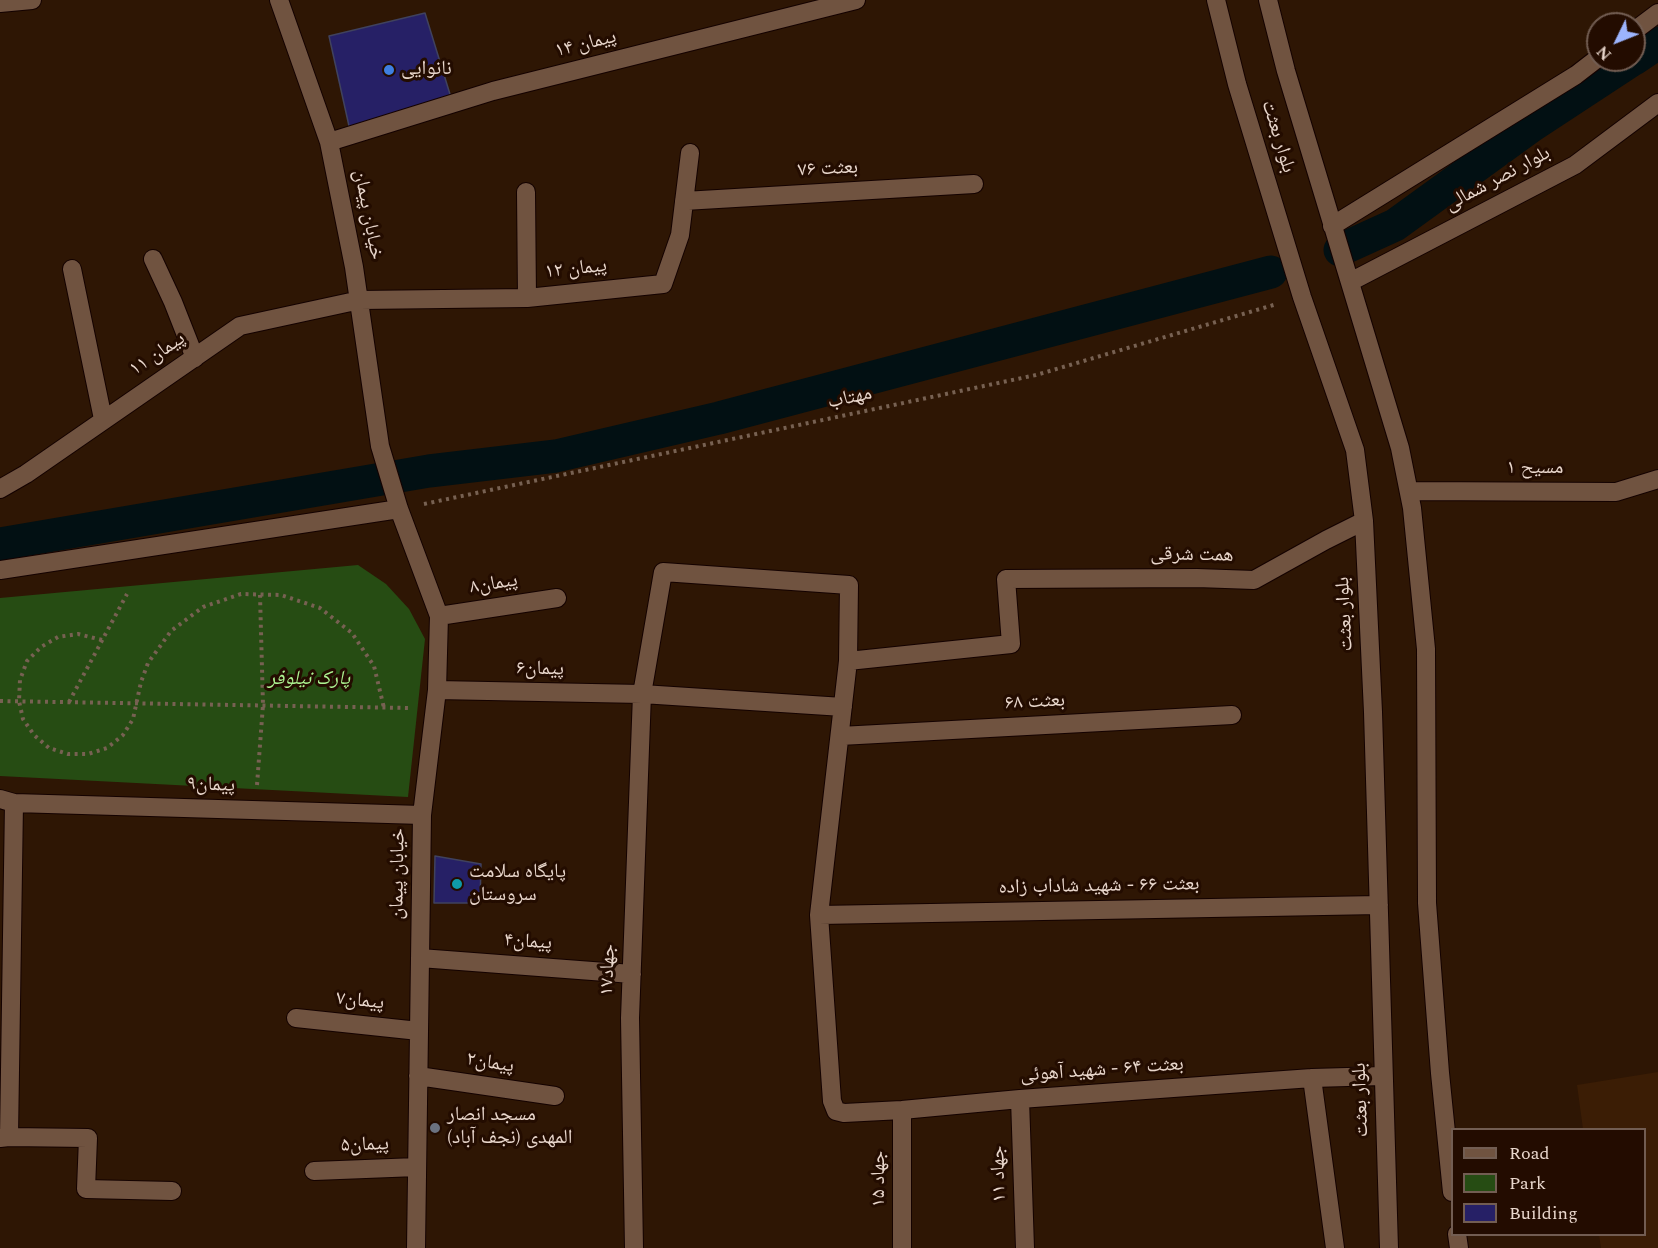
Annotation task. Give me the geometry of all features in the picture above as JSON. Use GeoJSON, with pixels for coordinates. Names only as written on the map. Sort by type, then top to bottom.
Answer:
{"type":"FeatureCollection","features":[{"type":"Feature","properties":{"kind":"street"},"geometry":{"type":"LineString","coordinates":[[0,3],[32,0]]}},
{"type":"Feature","properties":{"kind":"street","name":"خیابان پیمان"},"geometry":{"type":"LineString","coordinates":[[279,0],[329,142],[360,300],[380,446],[397,501],[439,616],[437,690],[422,815],[416,1248]]}},
{"type":"Feature","properties":{"kind":"street","name":"پیمان ۱۴"},"geometry":{"type":"LineString","coordinates":[[329,142],[493,92],[856,0]]}},
{"type":"Feature","properties":{"kind":"street","name":"بلوار بعثت"},"geometry":{"type":"LineString","coordinates":[[1216,0],[1237,84],[1302,297],[1355,450],[1364,521],[1373,700],[1389,1248]]}},
{"type":"Feature","properties":{"kind":"street","name":"بلوار بعثت"},"geometry":{"type":"LineString","coordinates":[[1268,0],[1286,71],[1400,448],[1412,508],[1426,649],[1427,903],[1451,1182]]}},
{"type":"Feature","properties":{"kind":"street"},"geometry":{"type":"LineString","coordinates":[[1332,226],[1586,67]]}},
{"type":"Feature","properties":{"kind":"street","name":"بلوار نصر شمالی"},"geometry":{"type":"LineString","coordinates":[[1350,282],[1575,165],[1658,103]]}},
{"type":"Feature","properties":{"kind":"street","name":"پیمان ۱۲"},"geometry":{"type":"LineString","coordinates":[[360,300],[527,298],[663,284],[680,236],[690,153]]}},
{"type":"Feature","properties":{"kind":"street","name":"بعثت ۷۶"},"geometry":{"type":"LineString","coordinates":[[684,201],[974,184]]}},
{"type":"Feature","properties":{"kind":"street"},"geometry":{"type":"LineString","coordinates":[[526,192],[527,298]]}},
{"type":"Feature","properties":{"kind":"street"},"geometry":{"type":"LineString","coordinates":[[153,259],[195,358]]}},
{"type":"Feature","properties":{"kind":"street"},"geometry":{"type":"LineString","coordinates":[[72,269],[103,419]]}},
{"type":"Feature","properties":{"kind":"street","name":"پیمان ۱۱"},"geometry":{"type":"LineString","coordinates":[[0,489],[26,474],[240,326],[360,300]]}},
{"type":"Feature","properties":{"kind":"street","name":"مسیح ۱"},"geometry":{"type":"LineString","coordinates":[[1409,491],[1616,492],[1658,479]]}},
{"type":"Feature","properties":{"kind":"street"},"geometry":{"type":"LineString","coordinates":[[0,570],[397,501]]}},
{"type":"Feature","properties":{"kind":"street","name":"همت شرقی"},"geometry":{"type":"LineString","coordinates":[[848,661],[1011,644],[1006,579],[1254,580],[1364,521]]}},
{"type":"Feature","properties":{"kind":"street","name":"جهاد۱۷"},"geometry":{"type":"LineString","coordinates":[[634,1248],[630,1018],[642,694],[663,572],[849,585],[848,661]]}},
{"type":"Feature","properties":{"kind":"street","name":"پیمان۸"},"geometry":{"type":"LineString","coordinates":[[439,616],[557,598]]}},
{"type":"Feature","properties":{"kind":"street"},"geometry":{"type":"LineString","coordinates":[[819,915],[848,661]]}},
{"type":"Feature","properties":{"kind":"street","name":"پیمان۶"},"geometry":{"type":"LineString","coordinates":[[437,690],[642,694],[843,707]]}},
{"type":"Feature","properties":{"kind":"street","name":"بعثت ۶۸"},"geometry":{"type":"LineString","coordinates":[[840,736],[1232,715]]}},
{"type":"Feature","properties":{"kind":"street"},"geometry":{"type":"LineString","coordinates":[[7,801],[5,1138],[88,1138],[86,1189],[172,1191]]}},
{"type":"Feature","properties":{"kind":"street","name":"پیمان۹"},"geometry":{"type":"LineString","coordinates":[[7,801],[422,815]]}},
{"type":"Feature","properties":{"kind":"street","name":"بعثت ۶۶ - شهید شاداب زاده"},"geometry":{"type":"LineString","coordinates":[[819,915],[1379,905]]}},
{"type":"Feature","properties":{"kind":"street","name":"بعثت ۶۴ - شهید آهوئی"},"geometry":{"type":"LineString","coordinates":[[819,915],[832,1101],[836,1111],[844,1113],[902,1110],[1312,1078],[1383,1076]]}},
{"type":"Feature","properties":{"kind":"street","name":"پیمان۴"},"geometry":{"type":"LineString","coordinates":[[420,958],[632,974]]}},
{"type":"Feature","properties":{"kind":"street","name":"پیمان۷"},"geometry":{"type":"LineString","coordinates":[[296,1018],[419,1031]]}},
{"type":"Feature","properties":{"kind":"street","name":"پیمان۲"},"geometry":{"type":"LineString","coordinates":[[418,1076],[555,1096]]}},
{"type":"Feature","properties":{"kind":"street"},"geometry":{"type":"LineString","coordinates":[[1312,1078],[1335,1248]]}},
{"type":"Feature","properties":{"kind":"street","name":"جهاد ۱۱"},"geometry":{"type":"LineString","coordinates":[[1020,1099],[1025,1248]]}},
{"type":"Feature","properties":{"kind":"street","name":"جهاد ۱۵"},"geometry":{"type":"LineString","coordinates":[[902,1110],[902,1248]]}},
{"type":"Feature","properties":{"kind":"street","name":"پیمان۵"},"geometry":{"type":"LineString","coordinates":[[314,1171],[417,1167]]}},
{"type":"Feature","properties":{"kind":"path","name":"مهتاب"},"geometry":{"type":"LineString","coordinates":[[397,501],[1036,375],[1302,297]]}},
{"type":"Feature","properties":{"kind":"path"},"geometry":{"type":"LineString","coordinates":[[69,702],[127,594]]}},
{"type":"Feature","properties":{"kind":"path"},"geometry":{"type":"LineString","coordinates":[[102,640],[78,634],[58,637],[41,647],[27,661],[20,680],[19,701],[23,719],[33,735],[50,748],[68,754],[88,754],[107,748],[123,735],[134,719],[141,682],[148,663],[171,631],[204,607],[241,594],[281,595],[320,608],[352,633],[374,666],[384,708]]}},
{"type":"Feature","properties":{"kind":"path"},"geometry":{"type":"LineString","coordinates":[[255,810],[263,705],[260,595]]}},
{"type":"Feature","properties":{"kind":"path"},"geometry":{"type":"LineString","coordinates":[[0,701],[433,709]]}},
{"type":"Feature","properties":{"kind":"shaded area"},"geometry":{"type":"Polygon","coordinates":[[[1658,1072],[1658,1248],[1601,1248],[1599,1236],[1646,1236],[1646,1128],[1583,1128],[1577,1085],[1658,1072]]]}},
{"type":"Feature","properties":{"kind":"green space","name":"پارک نیلوفر"},"geometry":{"type":"Polygon","coordinates":[[[358,565],[386,584],[409,609],[425,639],[408,797],[0,776],[0,598],[358,565]]]}},
{"type":"Feature","properties":{"kind":"building","name":"نانوایی"},"geometry":{"type":"Polygon","coordinates":[[[425,13],[453,104],[351,135],[329,36],[425,13]]]}},
{"type":"Feature","properties":{"kind":"building","name":"پایگاه سلامت سروستان"},"geometry":{"type":"Polygon","coordinates":[[[435,856],[481,864],[480,903],[434,903],[435,856]]]}},
{"type":"Feature","properties":{"kind":"waterway"},"geometry":{"type":"LineString","coordinates":[[1646,51],[1658,43]]}},
{"type":"Feature","properties":{"kind":"waterway"},"geometry":{"type":"LineString","coordinates":[[1340,250],[1395,225],[1533,125],[1614,72]]}},
{"type":"Feature","properties":{"kind":"waterway"},"geometry":{"type":"LineString","coordinates":[[0,544],[429,471],[556,456],[719,418],[1271,272]]}},
{"type":"Feature","properties":{"kind":"place","name":"نانوایی"},"geometry":{"type":"Point","coordinates":[389,70]}},
{"type":"Feature","properties":{"kind":"place","name":"پایگاه سلامت سروستان"},"geometry":{"type":"Point","coordinates":[457,884]}},
{"type":"Feature","properties":{"kind":"place","name":"مسجد انصار المهدی (نجف آباد)"},"geometry":{"type":"Point","coordinates":[435,1128]}}]}
